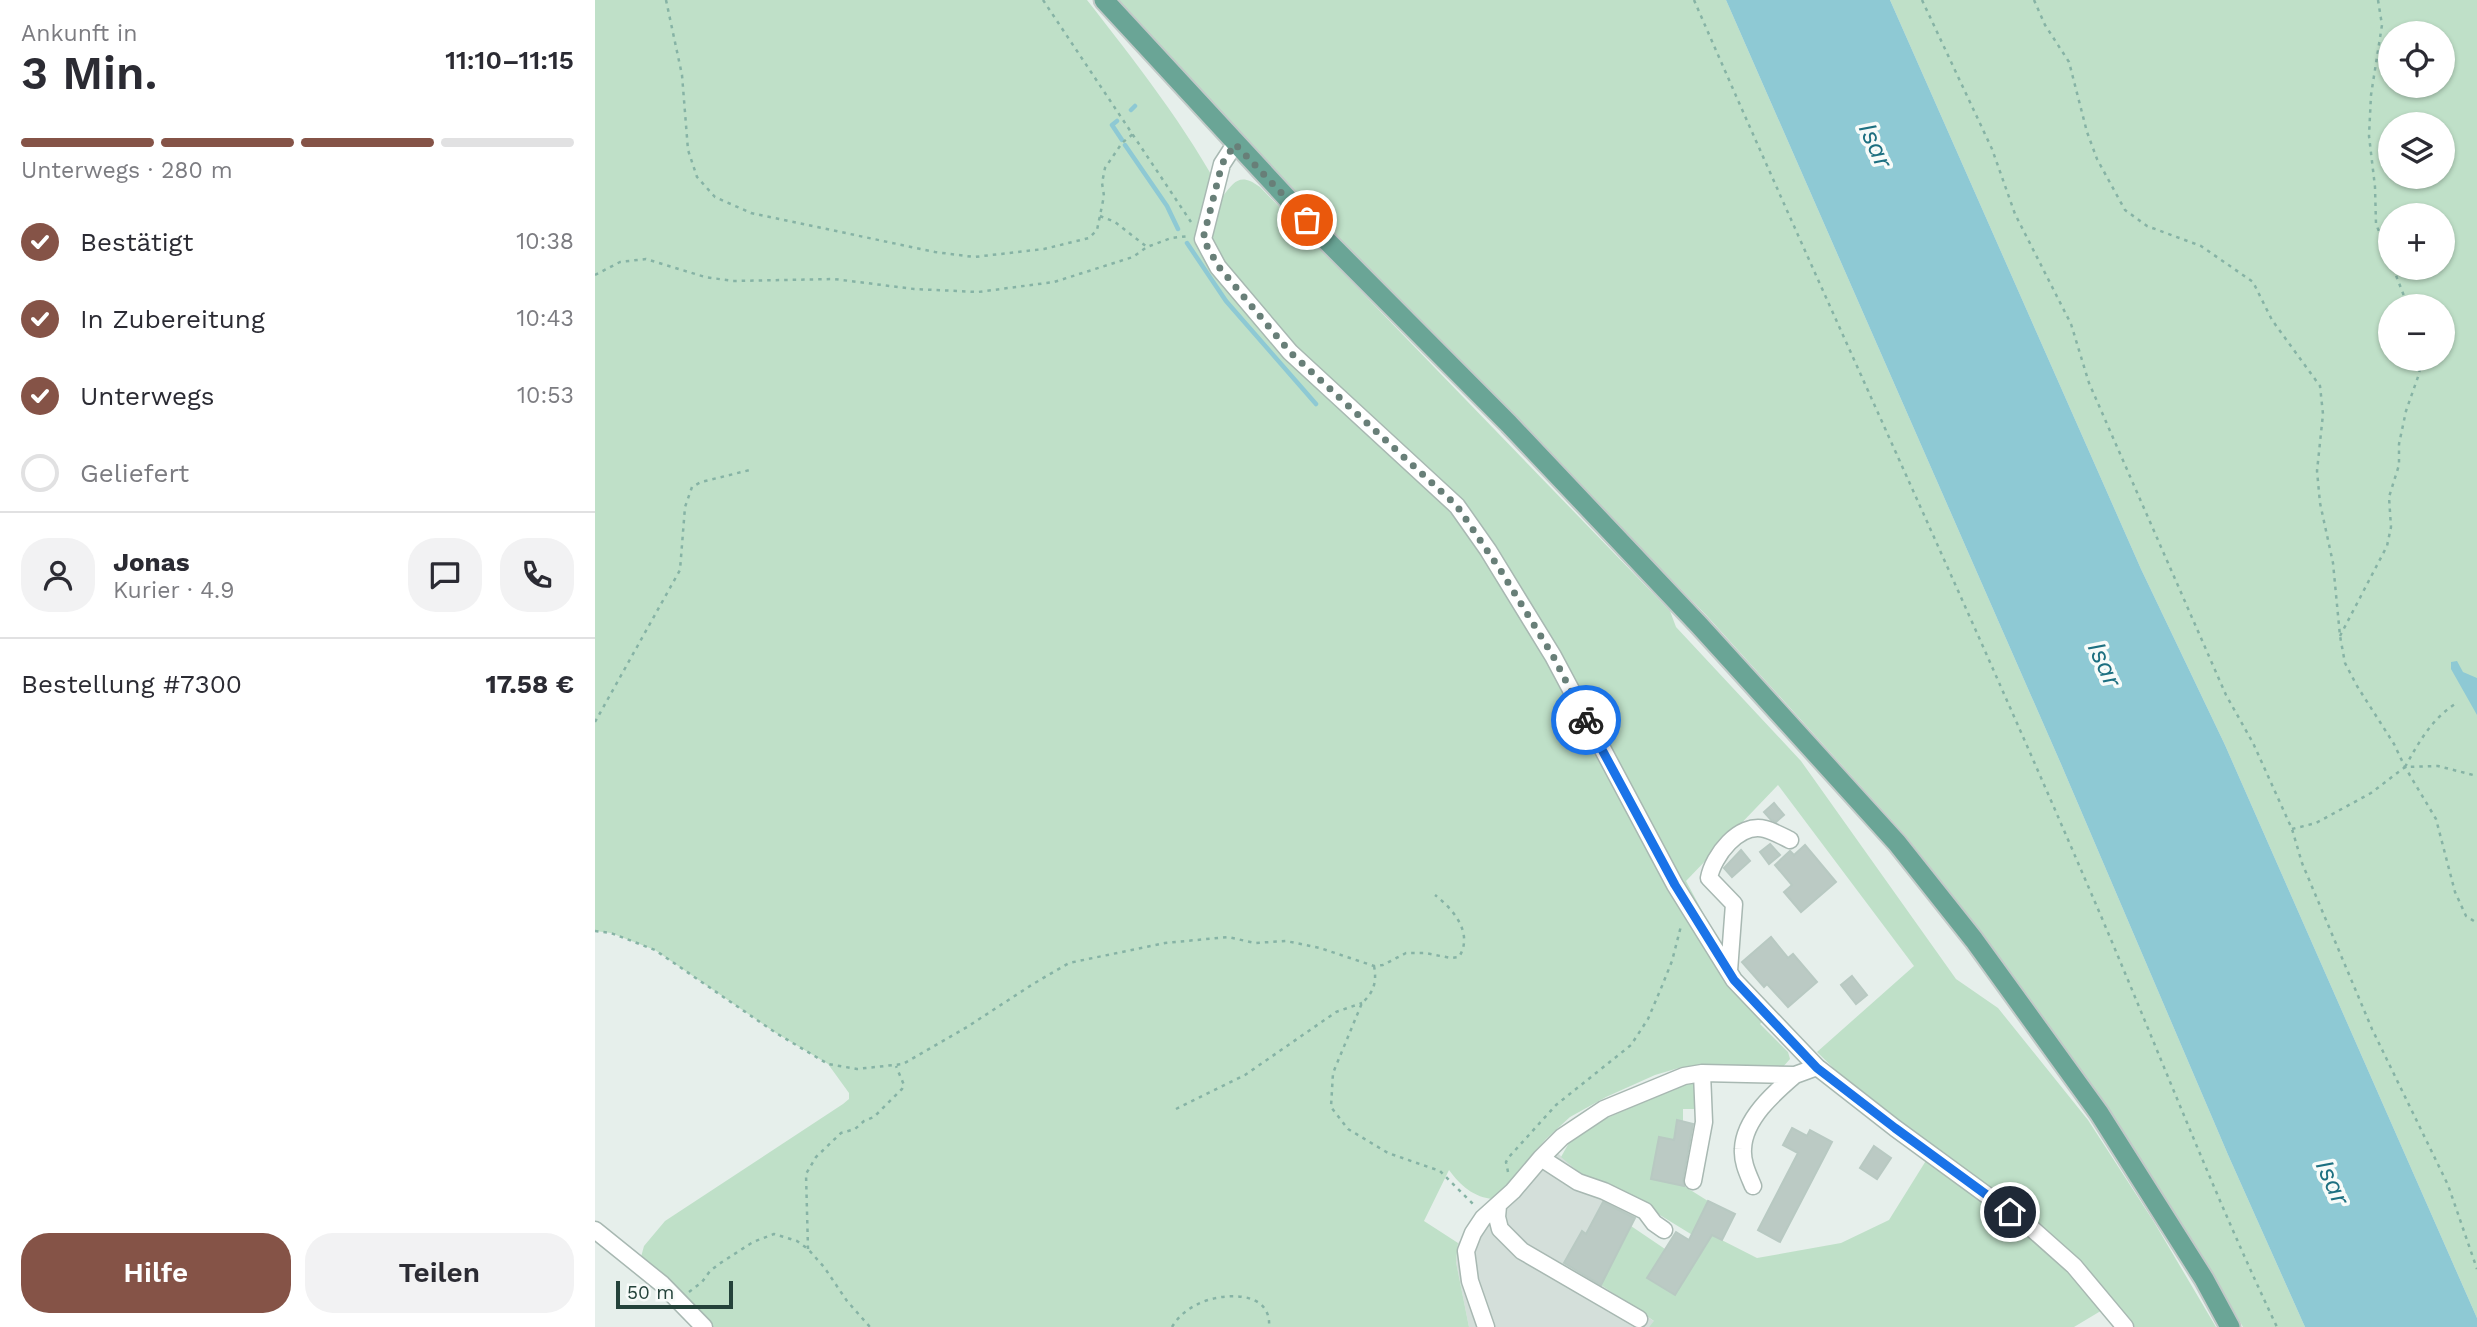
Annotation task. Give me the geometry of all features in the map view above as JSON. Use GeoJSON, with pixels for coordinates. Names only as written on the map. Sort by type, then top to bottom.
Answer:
{"type":"FeatureCollection","features":[{"type":"Feature","properties":{"kind":"main road"},"geometry":{"type":"LineString","coordinates":[[1104,0],[1323,237],[1509,424],[1708,635],[1897,843],[1974,940],[2099,1114],[2204,1279],[2230,1327]]}},
{"type":"Feature","properties":{"kind":"street"},"geometry":{"type":"LineString","coordinates":[[1235,144],[1222,164],[1203,239],[1219,267],[1290,352],[1457,506],[1481,538],[1553,656],[1649,839],[1734,980],[1817,1068],[2029,1226],[2074,1266],[2125,1327]]}},
{"type":"Feature","properties":{"kind":"street"},"geometry":{"type":"LineString","coordinates":[[1728,971],[1734,904],[1709,878],[1711,864],[1724,847],[1745,830],[1763,828],[1790,840]]}},
{"type":"Feature","properties":{"kind":"street"},"geometry":{"type":"LineString","coordinates":[[1486,1327],[1470,1281],[1466,1251],[1473,1233],[1483,1218],[1516,1188],[1562,1137],[1604,1109],[1684,1076],[1702,1073],[1795,1075],[1817,1068]]}},
{"type":"Feature","properties":{"kind":"street"},"geometry":{"type":"LineString","coordinates":[[1693,1181],[1704,1122],[1702,1073]]}},
{"type":"Feature","properties":{"kind":"street"},"geometry":{"type":"LineString","coordinates":[[1753,1186],[1744,1162],[1745,1135],[1765,1105],[1795,1075]]}},
{"type":"Feature","properties":{"kind":"street"},"geometry":{"type":"LineString","coordinates":[[1541,1158],[1578,1182],[1645,1211],[1654,1223],[1664,1230]]}},
{"type":"Feature","properties":{"kind":"street"},"geometry":{"type":"LineString","coordinates":[[1497,1206],[1500,1228],[1522,1251],[1639,1319]]}},
{"type":"Feature","properties":{"kind":"street"},"geometry":{"type":"LineString","coordinates":[[595,1230],[662,1284],[705,1327]]}},
{"type":"Feature","properties":{"kind":"path"},"geometry":{"type":"LineString","coordinates":[[666,0],[682,75],[688,150],[697,177],[715,197],[751,213],[935,252],[974,257],[1044,249],[1089,238],[1097,230],[1104,196],[1102,183],[1105,168],[1122,143],[1133,134]]}},
{"type":"Feature","properties":{"kind":"path"},"geometry":{"type":"LineString","coordinates":[[1043,0],[1203,239]]}},
{"type":"Feature","properties":{"kind":"path"},"geometry":{"type":"LineString","coordinates":[[1695,0],[1941,551],[2085,880],[2232,1231],[2277,1327]]}},
{"type":"Feature","properties":{"kind":"path"},"geometry":{"type":"LineString","coordinates":[[1922,0],[1987,137],[2015,214],[2071,324],[2089,383],[2225,695],[2253,743],[2292,829],[2302,863],[2372,1029],[2448,1185],[2477,1269]]}},
{"type":"Feature","properties":{"kind":"path"},"geometry":{"type":"LineString","coordinates":[[2034,0],[2046,26],[2069,62],[2087,132],[2097,159],[2125,210],[2147,226],[2201,246],[2253,282],[2272,320],[2320,386],[2323,414],[2317,471],[2320,503],[2333,563],[2345,663],[2436,819],[2455,892],[2466,916],[2477,923]]}},
{"type":"Feature","properties":{"kind":"path"},"geometry":{"type":"LineString","coordinates":[[2378,0],[2382,25],[2373,81],[2369,136],[2375,187],[2375,224],[2378,231]]}},
{"type":"Feature","properties":{"kind":"path"},"geometry":{"type":"LineString","coordinates":[[1100,216],[1115,222],[1147,247]]}},
{"type":"Feature","properties":{"kind":"path"},"geometry":{"type":"LineString","coordinates":[[595,275],[620,262],[646,259],[705,277],[733,281],[834,279],[903,288],[978,292],[1054,282],[1133,257],[1147,247],[1171,238],[1187,236],[1203,239]]}},
{"type":"Feature","properties":{"kind":"path"},"geometry":{"type":"LineString","coordinates":[[2340,636],[2387,546],[2391,527],[2389,497],[2399,465],[2399,444],[2406,411],[2419,371]]}},
{"type":"Feature","properties":{"kind":"path"},"geometry":{"type":"LineString","coordinates":[[595,722],[680,570],[685,507],[692,487],[701,482],[750,470]]}},
{"type":"Feature","properties":{"kind":"path"},"geometry":{"type":"LineString","coordinates":[[2292,829],[2316,822],[2371,793],[2405,767],[2431,724],[2455,704]]}},
{"type":"Feature","properties":{"kind":"path"},"geometry":{"type":"LineString","coordinates":[[2405,767],[2438,766],[2477,776]]}},
{"type":"Feature","properties":{"kind":"path"},"geometry":{"type":"LineString","coordinates":[[595,931],[611,933],[655,950],[776,1033],[828,1064],[857,1069],[896,1065],[967,1027],[1069,963],[1165,943],[1229,937],[1255,943],[1286,941],[1320,948],[1374,966],[1383,965],[1406,953],[1459,957],[1464,949],[1460,921],[1435,895]]}},
{"type":"Feature","properties":{"kind":"path"},"geometry":{"type":"LineString","coordinates":[[1516,1188],[1506,1162],[1509,1157],[1556,1105],[1631,1045],[1648,1019],[1663,986],[1680,928],[1693,914]]}},
{"type":"Feature","properties":{"kind":"path"},"geometry":{"type":"LineString","coordinates":[[1176,1109],[1245,1075],[1336,1012],[1362,1003],[1371,995],[1376,978],[1374,966]]}},
{"type":"Feature","properties":{"kind":"path"},"geometry":{"type":"LineString","coordinates":[[1362,1003],[1333,1073],[1331,1107],[1348,1129],[1388,1153],[1440,1171],[1466,1195],[1483,1218]]}},
{"type":"Feature","properties":{"kind":"path"},"geometry":{"type":"LineString","coordinates":[[808,1248],[806,1174],[816,1157],[841,1133],[855,1129],[874,1117],[902,1089],[904,1085],[896,1065]]}},
{"type":"Feature","properties":{"kind":"path"},"geometry":{"type":"LineString","coordinates":[[679,1301],[719,1264],[773,1234],[797,1241],[808,1248],[870,1327]]}},
{"type":"Feature","properties":{"kind":"path"},"geometry":{"type":"LineString","coordinates":[[1172,1327],[1179,1316],[1196,1305],[1225,1297],[1255,1299],[1263,1304],[1267,1311],[1269,1327]]}},
{"type":"Feature","properties":{"kind":"shaded area"},"geometry":{"type":"Polygon","coordinates":[[[1552,1148],[1582,1175],[1600,1184],[1638,1212],[1601,1285],[1655,1322],[1649,1327],[1469,1327],[1456,1262],[1458,1243],[1552,1148]]]}},
{"type":"Feature","properties":{"kind":"green space"},"geometry":{"type":"Polygon","coordinates":[[[595,0],[1087,0],[1177,120],[1223,196],[1235,182],[1243,179],[1260,187],[1670,611],[1676,627],[1801,761],[1956,979],[1998,1008],[2088,1120],[2154,1222],[2216,1327],[2117,1327],[2104,1309],[2074,1327],[1649,1327],[1654,1321],[1601,1285],[1631,1226],[1665,1249],[1647,1278],[1675,1295],[1707,1244],[1642,1204],[1582,1175],[1561,1157],[1570,1141],[1584,1128],[1694,1080],[1699,1109],[1683,1109],[1683,1122],[1677,1121],[1674,1140],[1659,1138],[1651,1179],[1684,1186],[1708,1201],[1696,1227],[1757,1258],[1841,1243],[1889,1220],[1927,1159],[1817,1052],[1914,966],[1778,785],[1686,881],[1715,935],[1772,1013],[1760,1024],[1788,1052],[1790,1059],[1782,1068],[1776,1069],[1682,1067],[1655,1075],[1606,1097],[1570,1117],[1546,1139],[1494,1199],[1468,1190],[1449,1170],[1424,1221],[1458,1243],[1456,1262],[1469,1327],[713,1327],[660,1272],[641,1257],[644,1246],[665,1221],[843,1104],[849,1099],[849,1093],[828,1064],[776,1033],[655,950],[611,933],[595,931],[595,0]]]}},
{"type":"Feature","properties":{"kind":"green space"},"geometry":{"type":"Polygon","coordinates":[[[1111,0],[1726,0],[2305,1327],[2243,1327],[2213,1274],[2108,1109],[1983,934],[1905,835],[1707,616],[1331,231],[1111,0]]]}},
{"type":"Feature","properties":{"kind":"green space"},"geometry":{"type":"Polygon","coordinates":[[[1890,0],[2477,0],[2477,1318],[2225,745],[2141,569],[1890,0]]]}},
{"type":"Feature","properties":{"kind":"water","name":"Isar"},"geometry":{"type":"Polygon","coordinates":[[[1726,0],[1890,0],[2141,569],[2225,745],[2477,1318],[2477,1327],[2305,1327],[1726,0]]]}},
{"type":"Feature","properties":{"kind":"water"},"geometry":{"type":"Polygon","coordinates":[[[2457,661],[2463,672],[2477,678],[2477,715],[2451,669],[2451,662],[2457,661]]]}},
{"type":"Feature","properties":{"kind":"building"},"geometry":{"type":"Polygon","coordinates":[[[1774,803],[1784,815],[1776,822],[1764,812],[1774,803]]]}},
{"type":"Feature","properties":{"kind":"building"},"geometry":{"type":"Polygon","coordinates":[[[1770,844],[1780,855],[1769,864],[1760,852],[1770,844]]]}},
{"type":"Feature","properties":{"kind":"building"},"geometry":{"type":"Polygon","coordinates":[[[1805,845],[1836,882],[1801,912],[1784,892],[1792,885],[1775,865],[1790,851],[1794,855],[1805,845]]]}},
{"type":"Feature","properties":{"kind":"building"},"geometry":{"type":"Polygon","coordinates":[[[1741,850],[1750,861],[1732,877],[1724,868],[1741,850]]]}},
{"type":"Feature","properties":{"kind":"building"},"geometry":{"type":"Polygon","coordinates":[[[1771,937],[1788,958],[1793,954],[1817,982],[1788,1007],[1767,984],[1764,987],[1742,962],[1771,937]]]}},
{"type":"Feature","properties":{"kind":"building"},"geometry":{"type":"Polygon","coordinates":[[[1852,976],[1867,995],[1856,1004],[1841,985],[1852,976]]]}},
{"type":"Feature","properties":{"kind":"building"},"geometry":{"type":"Polygon","coordinates":[[[1677,1120],[1693,1124],[1684,1186],[1651,1179],[1659,1137],[1674,1140],[1677,1120]]]}},
{"type":"Feature","properties":{"kind":"building"},"geometry":{"type":"Polygon","coordinates":[[[1792,1128],[1807,1136],[1810,1130],[1832,1142],[1780,1242],[1758,1230],[1798,1153],[1783,1145],[1792,1128]]]}},
{"type":"Feature","properties":{"kind":"building"},"geometry":{"type":"Polygon","coordinates":[[[1874,1146],[1891,1158],[1877,1179],[1860,1168],[1874,1146]]]}},
{"type":"Feature","properties":{"kind":"building"},"geometry":{"type":"Polygon","coordinates":[[[1708,1201],[1735,1214],[1722,1240],[1712,1235],[1675,1295],[1647,1278],[1676,1232],[1689,1240],[1708,1201]]]}},
{"type":"Feature","properties":{"kind":"building"},"geometry":{"type":"Polygon","coordinates":[[[1603,1202],[1635,1218],[1601,1285],[1564,1263],[1582,1231],[1586,1234],[1603,1202]]]}},
{"type":"Feature","properties":{"kind":"waterway"},"geometry":{"type":"LineString","coordinates":[[1131,110],[1135,106]]}},
{"type":"Feature","properties":{"kind":"waterway"},"geometry":{"type":"LineString","coordinates":[[1117,121],[1112,125],[1122,140]]}},
{"type":"Feature","properties":{"kind":"waterway"},"geometry":{"type":"LineString","coordinates":[[1125,145],[1167,206],[1178,229]]}},
{"type":"Feature","properties":{"kind":"waterway"},"geometry":{"type":"LineString","coordinates":[[1187,243],[1226,301],[1316,404]]}},
{"type":"Feature","properties":{"kind":"way so far"},"geometry":{"type":"LineString","coordinates":[[1307,220],[1235,144],[1222,164],[1203,239],[1219,267],[1290,352],[1457,506],[1488,550],[1553,656],[1586,720]]}},
{"type":"Feature","properties":{"kind":"route"},"geometry":{"type":"LineString","coordinates":[[1586,720],[1675,885],[1734,980],[1817,1068],[2010,1212]]}}]}
